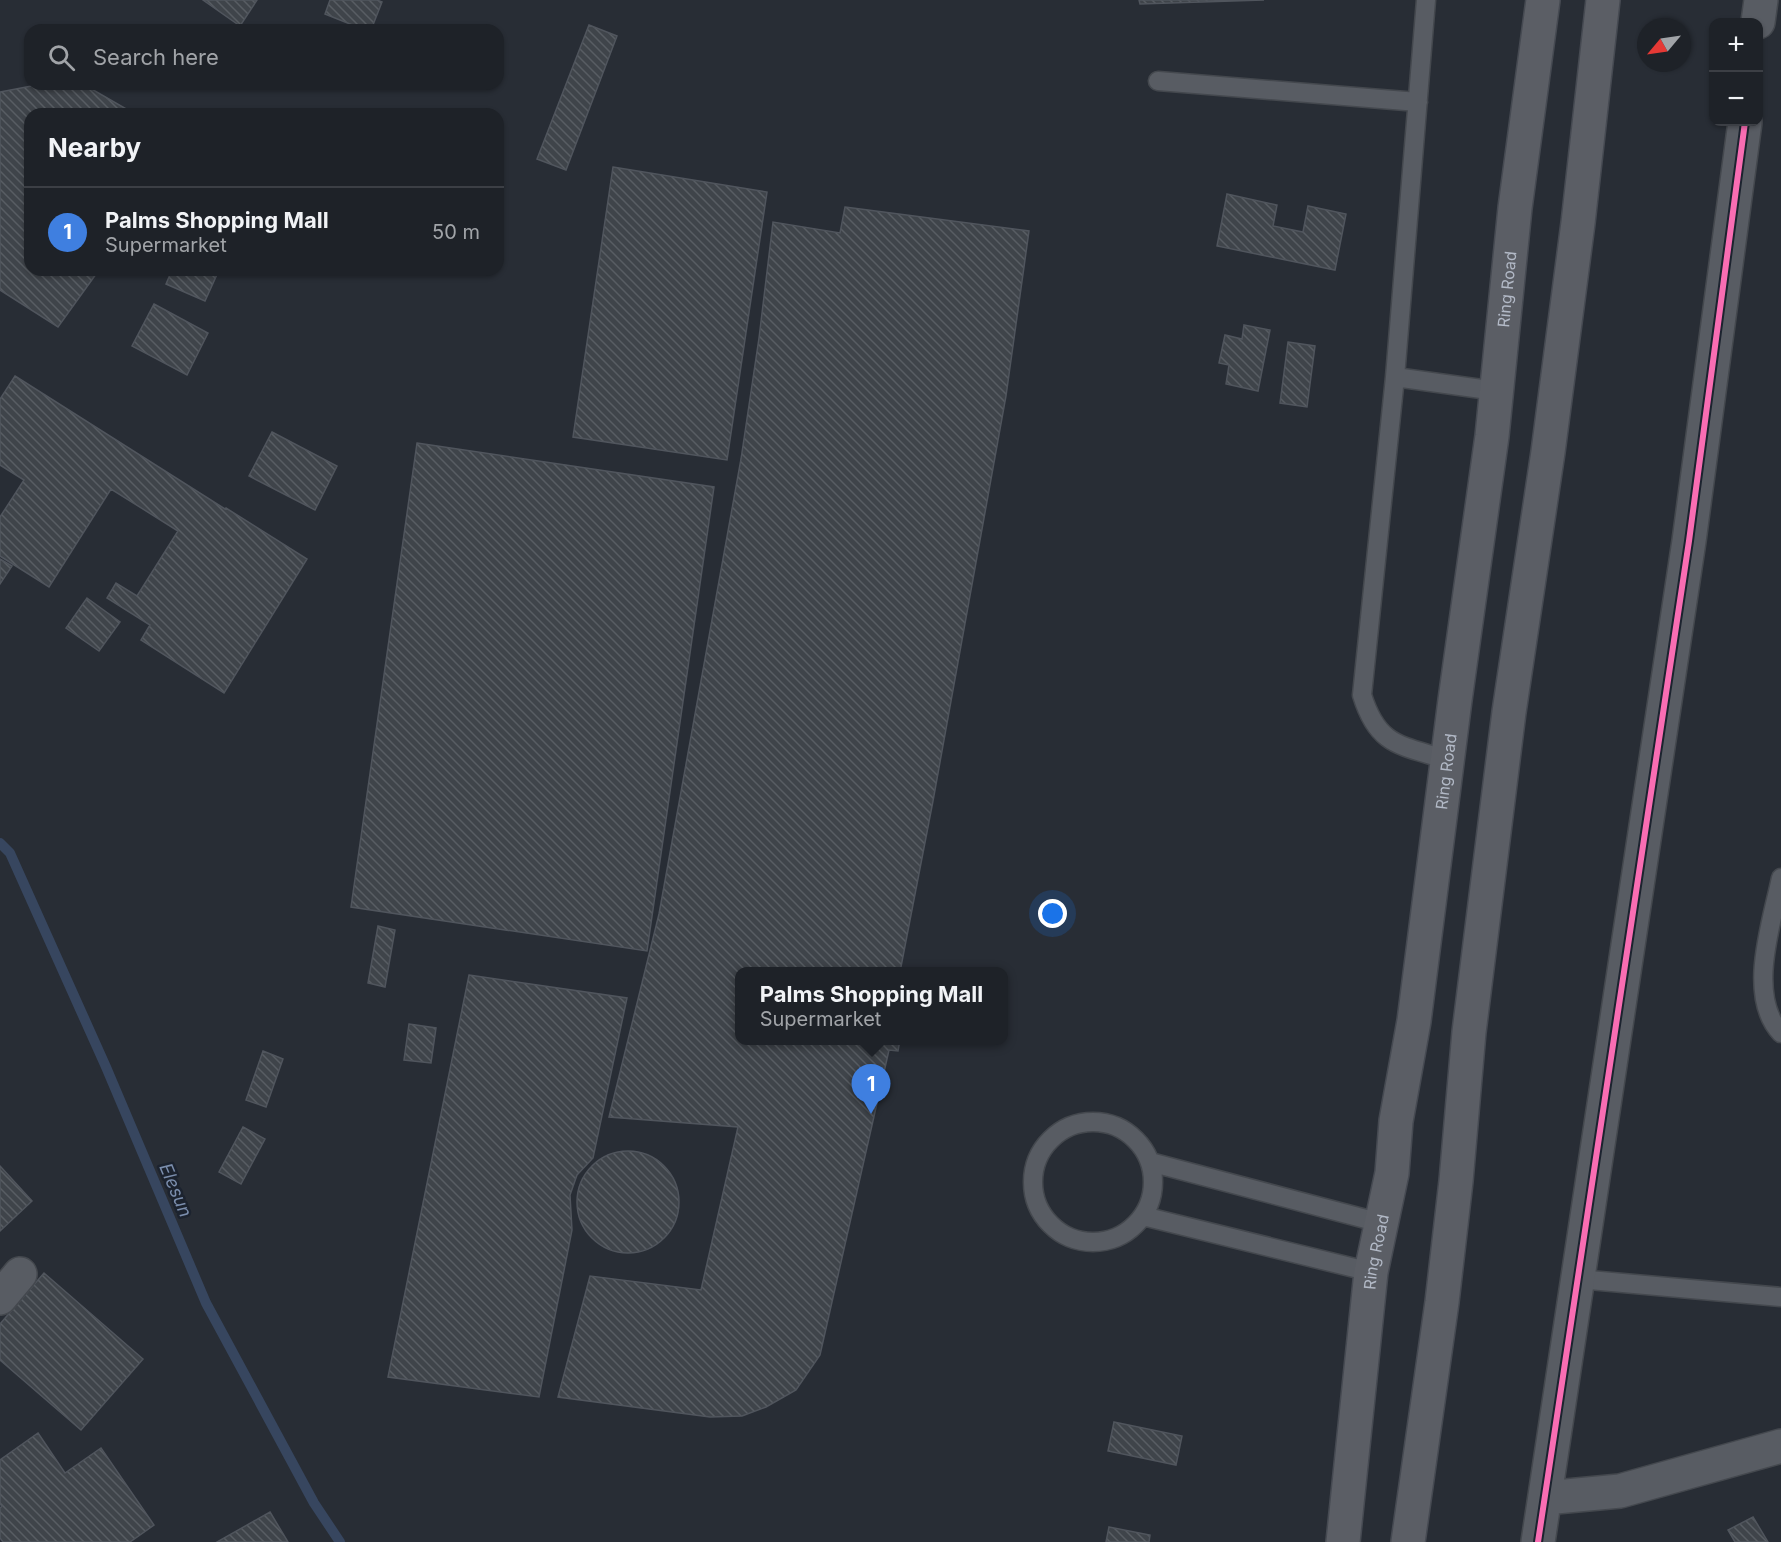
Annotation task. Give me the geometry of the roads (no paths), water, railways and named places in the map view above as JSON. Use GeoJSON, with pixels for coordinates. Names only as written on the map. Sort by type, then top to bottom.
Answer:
{"type":"FeatureCollection","features":[{"type":"Feature","properties":{"kind":"main road","name":"Ring Road"},"geometry":{"type":"LineString","coordinates":[[1343,1542],[1371,1272],[1392,1173],[1396,1121],[1414,1022],[1492,436],[1515,208],[1543,0]]}},
{"type":"Feature","properties":{"kind":"main road"},"geometry":{"type":"LineString","coordinates":[[1408,1542],[1442,1302],[1456,1181],[1469,1032],[1506,735],[1548,452],[1578,223],[1603,0]]}},
{"type":"Feature","properties":{"kind":"street"},"geometry":{"type":"LineString","coordinates":[[1759,18],[1761,0]]}},
{"type":"Feature","properties":{"kind":"street"},"geometry":{"type":"LineString","coordinates":[[1538,1542],[1689,541],[1744,126]]}},
{"type":"Feature","properties":{"kind":"street"},"geometry":{"type":"LineString","coordinates":[[1545,1498],[1620,1491],[1781,1446]]}},
{"type":"Feature","properties":{"kind":"lane"},"geometry":{"type":"LineString","coordinates":[[1426,0],[1395,377],[1362,695],[1367,711],[1380,733],[1391,742],[1448,760]]}},
{"type":"Feature","properties":{"kind":"lane"},"geometry":{"type":"LineString","coordinates":[[1158,81],[1419,102]]}},
{"type":"Feature","properties":{"kind":"lane"},"geometry":{"type":"LineString","coordinates":[[1395,377],[1496,390]]}},
{"type":"Feature","properties":{"kind":"lane"},"geometry":{"type":"LineString","coordinates":[[1781,878],[1763,965],[1762,982],[1764,998],[1770,1015],[1781,1033]]}},
{"type":"Feature","properties":{"kind":"lane"},"geometry":{"type":"LineString","coordinates":[[1100,1121],[1125,1130],[1140,1144],[1150,1162],[1154,1181],[1151,1199],[1143,1216],[1125,1234],[1101,1242],[1077,1240],[1054,1228],[1038,1208],[1032,1182],[1037,1157],[1053,1136],[1075,1124],[1100,1121]]}},
{"type":"Feature","properties":{"kind":"lane"},"geometry":{"type":"LineString","coordinates":[[1150,1162],[1381,1223]]}},
{"type":"Feature","properties":{"kind":"lane"},"geometry":{"type":"LineString","coordinates":[[1143,1216],[1371,1272]]}},
{"type":"Feature","properties":{"kind":"lane"},"geometry":{"type":"LineString","coordinates":[[1578,1278],[1781,1297]]}},
{"type":"Feature","properties":{"kind":"waterway","name":"Elesun"},"geometry":{"type":"LineString","coordinates":[[0,843],[10,853],[106,1067],[206,1303],[314,1503],[340,1542]]}},
{"type":"Feature","properties":{"kind":"place","name":"Palms Shopping Mall"},"geometry":{"type":"Point","coordinates":[871,1114]}}]}
